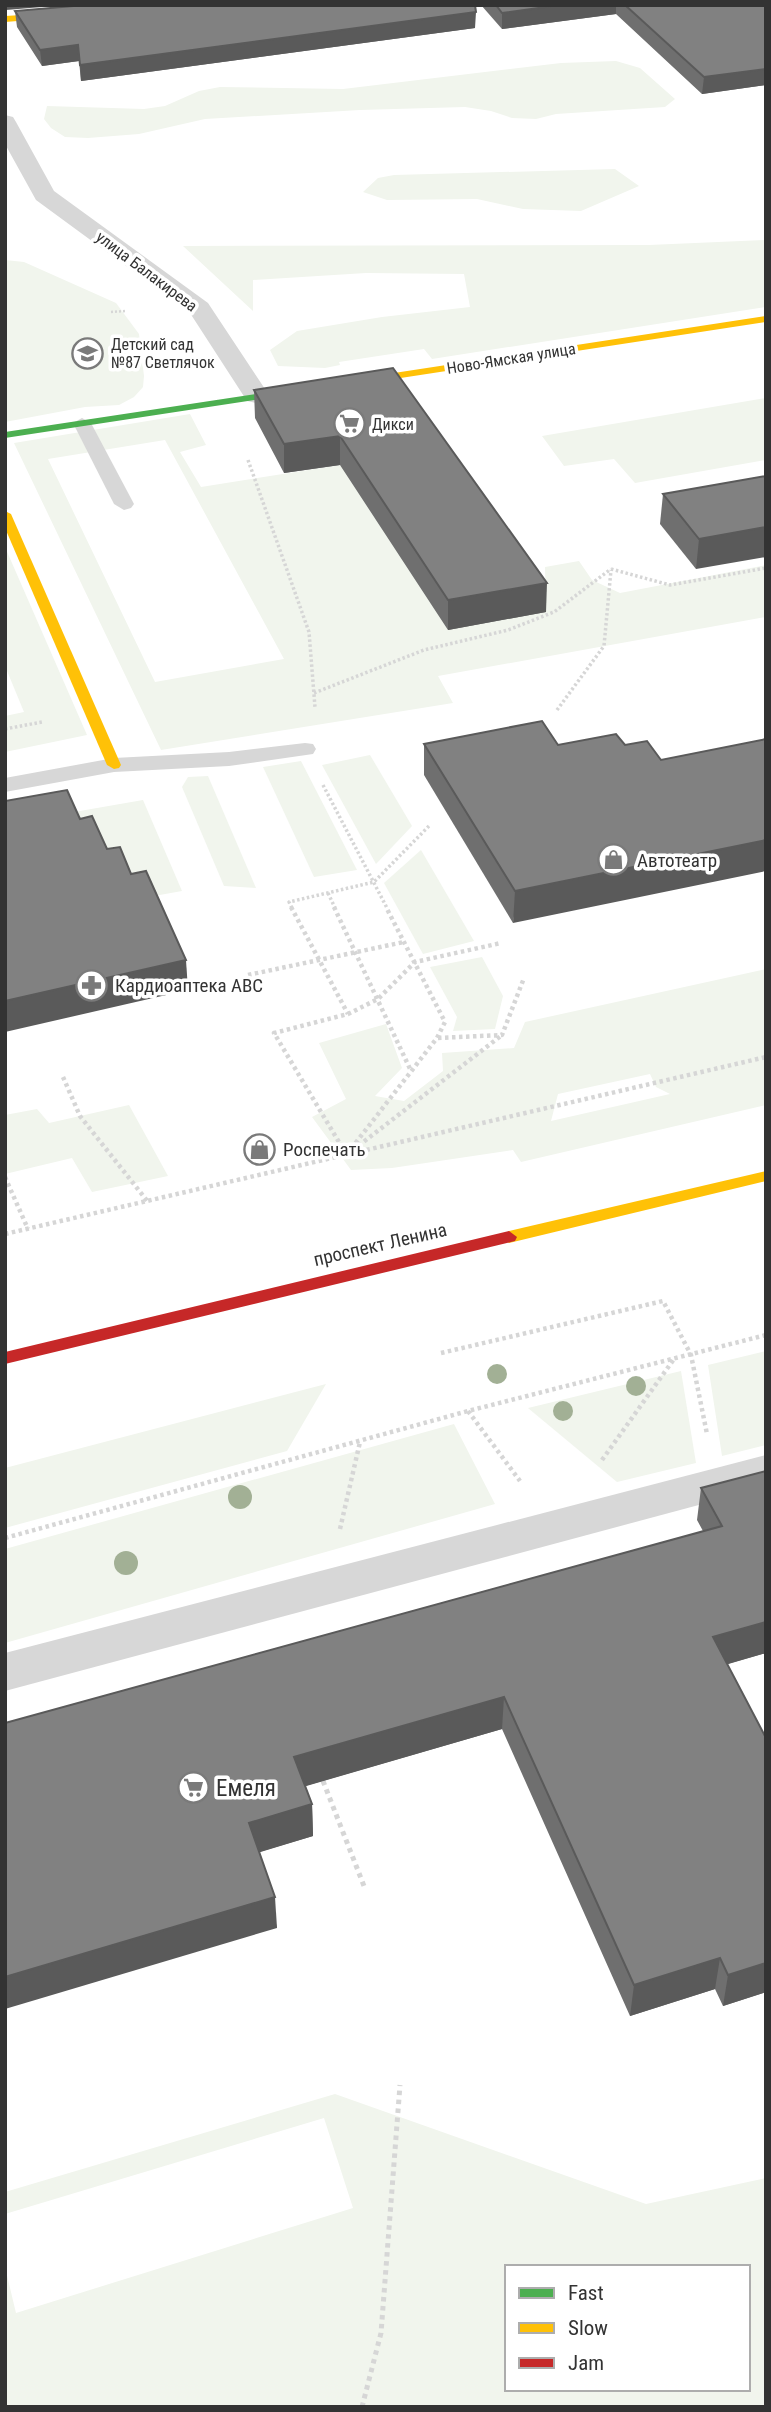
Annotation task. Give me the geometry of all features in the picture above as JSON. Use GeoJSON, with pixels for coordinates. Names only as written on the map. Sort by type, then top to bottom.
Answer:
{"type":"FeatureCollection","features":[{"type":"Feature","properties":{"kind":"street"},"geometry":{"type":"LineString","coordinates":[[5,19],[84,13]]}},
{"type":"Feature","properties":{"kind":"street","name":"улица Балакирева"},"geometry":{"type":"LineString","coordinates":[[5,122],[44,195],[200,308],[256,395]]}},
{"type":"Feature","properties":{"kind":"street"},"geometry":{"type":"LineString","coordinates":[[18,193],[44,195]]}},
{"type":"Feature","properties":{"kind":"street","name":"Ново-Ямская улица"},"geometry":{"type":"LineString","coordinates":[[256,395],[766,319]]}},
{"type":"Feature","properties":{"kind":"street"},"geometry":{"type":"LineString","coordinates":[[5,435],[256,395]]}},
{"type":"Feature","properties":{"kind":"street"},"geometry":{"type":"LineString","coordinates":[[5,514],[114,765]]}},
{"type":"Feature","properties":{"kind":"street","name":"проспект Ленина"},"geometry":{"type":"LineString","coordinates":[[5,1358],[766,1175]]}},
{"type":"Feature","properties":{"kind":"street"},"geometry":{"type":"LineString","coordinates":[[5,1672],[766,1471]]}},
{"type":"Feature","properties":{"kind":"lane"},"geometry":{"type":"LineString","coordinates":[[82,423],[124,504]]}},
{"type":"Feature","properties":{"kind":"lane"},"geometry":{"type":"LineString","coordinates":[[5,785],[114,765],[229,759],[305,749]]}},
{"type":"Feature","properties":{"kind":"path"},"geometry":{"type":"LineString","coordinates":[[248,460],[309,632],[314,693],[424,650],[508,630],[554,612],[611,569]]}},
{"type":"Feature","properties":{"kind":"path"},"geometry":{"type":"LineString","coordinates":[[611,569],[670,585],[766,568]]}},
{"type":"Feature","properties":{"kind":"path"},"geometry":{"type":"LineString","coordinates":[[557,710],[604,646],[611,569]]}},
{"type":"Feature","properties":{"kind":"path"},"geometry":{"type":"LineString","coordinates":[[323,785],[445,1022],[437,1038],[346,1154]]}},
{"type":"Feature","properties":{"kind":"path"},"geometry":{"type":"LineString","coordinates":[[348,1014],[289,902],[374,882],[429,826]]}},
{"type":"Feature","properties":{"kind":"path"},"geometry":{"type":"LineString","coordinates":[[328,893],[411,1071]]}},
{"type":"Feature","properties":{"kind":"path"},"geometry":{"type":"LineString","coordinates":[[248,975],[404,942]]}},
{"type":"Feature","properties":{"kind":"path"},"geometry":{"type":"LineString","coordinates":[[346,1154],[274,1033],[348,1014],[378,999],[415,962],[502,943]]}},
{"type":"Feature","properties":{"kind":"path"},"geometry":{"type":"LineString","coordinates":[[346,1154],[502,1035],[524,978]]}},
{"type":"Feature","properties":{"kind":"path"},"geometry":{"type":"LineString","coordinates":[[437,1038],[502,1035]]}},
{"type":"Feature","properties":{"kind":"path"},"geometry":{"type":"LineString","coordinates":[[5,1234],[766,1057]]}},
{"type":"Feature","properties":{"kind":"path"},"geometry":{"type":"LineString","coordinates":[[63,1077],[80,1116],[148,1202]]}},
{"type":"Feature","properties":{"kind":"path"},"geometry":{"type":"LineString","coordinates":[[5,1177],[28,1229]]}},
{"type":"Feature","properties":{"kind":"path"},"geometry":{"type":"LineString","coordinates":[[441,1353],[663,1301],[691,1355],[717,1484]]}},
{"type":"Feature","properties":{"kind":"path"},"geometry":{"type":"LineString","coordinates":[[5,1538],[468,1411],[766,1335]]}},
{"type":"Feature","properties":{"kind":"path"},"geometry":{"type":"LineString","coordinates":[[468,1411],[555,1526],[674,1359]]}},
{"type":"Feature","properties":{"kind":"path"},"geometry":{"type":"LineString","coordinates":[[326,1587],[360,1441]]}},
{"type":"Feature","properties":{"kind":"path"},"geometry":{"type":"LineString","coordinates":[[323,1781],[364,1886]]}},
{"type":"Feature","properties":{"kind":"path"},"geometry":{"type":"LineString","coordinates":[[362,2407],[381,2333],[400,2085]]}},
{"type":"Feature","properties":{"kind":"shaded area"},"geometry":{"type":"Polygon","coordinates":[[[616,61],[640,68],[675,99],[665,107],[556,114],[536,119],[512,118],[465,107],[205,119],[139,134],[88,138],[65,137],[51,128],[44,119],[47,106],[144,109],[165,106],[199,91],[220,87],[343,89],[561,63],[616,61]]]}},
{"type":"Feature","properties":{"kind":"shaded area"},"geometry":{"type":"Polygon","coordinates":[[[615,169],[639,186],[581,211],[523,209],[477,199],[387,200],[363,192],[378,178],[394,175],[615,169]]]}},
{"type":"Feature","properties":{"kind":"shaded area"},"geometry":{"type":"Polygon","coordinates":[[[766,240],[766,307],[432,359],[424,349],[339,362],[340,365],[325,368],[278,366],[270,350],[297,331],[382,317],[470,307],[464,274],[366,273],[253,280],[253,311],[183,246],[649,245],[766,240]]]}},
{"type":"Feature","properties":{"kind":"shaded area","name":"Детский сад №87 Светлячок"},"geometry":{"type":"Polygon","coordinates":[[[5,260],[24,262],[116,303],[139,334],[144,376],[143,387],[134,397],[119,405],[85,407],[5,422],[5,260]]]}},
{"type":"Feature","properties":{"kind":"shaded area"},"geometry":{"type":"Polygon","coordinates":[[[766,398],[766,460],[635,483],[614,459],[564,466],[542,436],[766,398]]]}},
{"type":"Feature","properties":{"kind":"shaded area"},"geometry":{"type":"Polygon","coordinates":[[[190,414],[206,445],[180,452],[201,487],[340,465],[546,612],[545,567],[579,561],[592,580],[620,593],[766,565],[766,617],[438,676],[453,703],[161,750],[14,443],[190,414]],[[165,440],[48,459],[155,682],[284,659],[165,440]]]}},
{"type":"Feature","properties":{"kind":"shaded area"},"geometry":{"type":"Polygon","coordinates":[[[5,547],[87,735],[5,752],[5,716],[24,712],[5,666],[5,547]]]}},
{"type":"Feature","properties":{"kind":"shaded area"},"geometry":{"type":"Polygon","coordinates":[[[370,755],[412,826],[376,864],[322,765],[370,755]]]}},
{"type":"Feature","properties":{"kind":"shaded area"},"geometry":{"type":"Polygon","coordinates":[[[301,761],[357,870],[314,877],[263,767],[301,761]]]}},
{"type":"Feature","properties":{"kind":"shaded area"},"geometry":{"type":"Polygon","coordinates":[[[208,776],[256,888],[224,886],[182,787],[188,777],[208,776]]]}},
{"type":"Feature","properties":{"kind":"shaded area"},"geometry":{"type":"Polygon","coordinates":[[[143,800],[182,891],[143,898],[131,871],[114,874],[86,842],[74,812],[143,800]]]}},
{"type":"Feature","properties":{"kind":"shaded area"},"geometry":{"type":"Polygon","coordinates":[[[421,850],[474,941],[423,954],[384,883],[421,850]]]}},
{"type":"Feature","properties":{"kind":"shaded area"},"geometry":{"type":"Polygon","coordinates":[[[482,957],[503,996],[495,1029],[453,1031],[457,1017],[430,967],[482,957]]]}},
{"type":"Feature","properties":{"kind":"shaded area"},"geometry":{"type":"Polygon","coordinates":[[[766,969],[766,1105],[521,1162],[513,1150],[392,1168],[351,1170],[312,1117],[346,1099],[319,1043],[386,1024],[402,1068],[375,1096],[404,1101],[443,1071],[442,1053],[514,1048],[525,1022],[766,969]],[[650,1074],[558,1094],[551,1121],[670,1094],[656,1087],[650,1074]]]}},
{"type":"Feature","properties":{"kind":"shaded area"},"geometry":{"type":"Polygon","coordinates":[[[129,1105],[168,1176],[92,1192],[72,1158],[5,1174],[5,1115],[37,1109],[49,1123],[129,1105]]]}},
{"type":"Feature","properties":{"kind":"shaded area"},"geometry":{"type":"Polygon","coordinates":[[[766,1351],[766,1445],[722,1456],[708,1365],[766,1351]]]}},
{"type":"Feature","properties":{"kind":"shaded area"},"geometry":{"type":"Polygon","coordinates":[[[681,1371],[696,1463],[617,1482],[528,1408],[681,1371]]]}},
{"type":"Feature","properties":{"kind":"shaded area"},"geometry":{"type":"Polygon","coordinates":[[[326,1384],[287,1451],[5,1528],[5,1468],[326,1384]]]}},
{"type":"Feature","properties":{"kind":"shaded area"},"geometry":{"type":"Polygon","coordinates":[[[454,1424],[495,1504],[5,1643],[5,1549],[454,1424]]]}},
{"type":"Feature","properties":{"kind":"shaded area"},"geometry":{"type":"Polygon","coordinates":[[[335,2094],[646,2204],[766,2178],[766,2407],[5,2407],[5,2267],[16,2313],[353,2208],[324,2118],[5,2214],[5,2192],[335,2094]]]}},
{"type":"Feature","properties":{"kind":"building"},"geometry":{"type":"Polygon","coordinates":[[[85,5],[475,5],[476,12],[80,65],[78,45],[40,50],[15,11],[85,5]]]}},
{"type":"Feature","properties":{"kind":"building"},"geometry":{"type":"Polygon","coordinates":[[[496,5],[560,5],[502,13],[496,5]]]}},
{"type":"Feature","properties":{"kind":"building"},"geometry":{"type":"Polygon","coordinates":[[[625,5],[766,5],[766,69],[704,77],[625,5]]]}},
{"type":"Feature","properties":{"kind":"building"},"geometry":{"type":"Polygon","coordinates":[[[393,368],[547,583],[448,600],[340,436],[284,444],[254,390],[393,368]]]}},
{"type":"Feature","properties":{"kind":"building"},"geometry":{"type":"Polygon","coordinates":[[[766,476],[766,527],[699,539],[663,494],[766,476]]]}},
{"type":"Feature","properties":{"kind":"building"},"geometry":{"type":"Polygon","coordinates":[[[542,721],[558,745],[616,734],[625,745],[647,741],[661,760],[766,739],[766,840],[515,891],[424,744],[542,721]]]}},
{"type":"Feature","properties":{"kind":"building"},"geometry":{"type":"Polygon","coordinates":[[[67,790],[80,819],[92,816],[107,849],[120,847],[131,874],[146,871],[186,960],[5,1001],[5,801],[67,790]]]}},
{"type":"Feature","properties":{"kind":"building"},"geometry":{"type":"Polygon","coordinates":[[[766,1471],[766,1622],[713,1637],[766,1738],[766,1963],[728,1975],[720,1958],[634,1985],[504,1697],[294,1757],[312,1804],[249,1823],[275,1897],[5,1977],[5,1723],[722,1526],[701,1488],[766,1471]]]}},
{"type":"Feature","properties":{"kind":"traffic: fast"},"geometry":{"type":"LineString","coordinates":[[5,435],[381,378]]}},
{"type":"Feature","properties":{"kind":"traffic: slow"},"geometry":{"type":"LineString","coordinates":[[5,19],[69,14]]}},
{"type":"Feature","properties":{"kind":"traffic: slow"},"geometry":{"type":"LineString","coordinates":[[381,378],[766,319]]}},
{"type":"Feature","properties":{"kind":"traffic: slow"},"geometry":{"type":"LineString","coordinates":[[5,514],[114,765]]}},
{"type":"Feature","properties":{"kind":"traffic: slow"},"geometry":{"type":"LineString","coordinates":[[509,1237],[766,1176]]}},
{"type":"Feature","properties":{"kind":"traffic: jam"},"geometry":{"type":"LineString","coordinates":[[5,1358],[509,1237]]}},
{"type":"Feature","properties":{"kind":"place","name":"Детский сад №87 Светлячок"},"geometry":{"type":"Point","coordinates":[88,353]}},
{"type":"Feature","properties":{"kind":"place","name":"Дикси"},"geometry":{"type":"Point","coordinates":[349,424]}},
{"type":"Feature","properties":{"kind":"place","name":"Автотеатр"},"geometry":{"type":"Point","coordinates":[614,860]}},
{"type":"Feature","properties":{"kind":"place","name":"Кардиоаптека ABC"},"geometry":{"type":"Point","coordinates":[92,985]}},
{"type":"Feature","properties":{"kind":"place","name":"Роспечать"},"geometry":{"type":"Point","coordinates":[260,1149]}},
{"type":"Feature","properties":{"kind":"place","name":"Емеля"},"geometry":{"type":"Point","coordinates":[193,1788]}}]}
